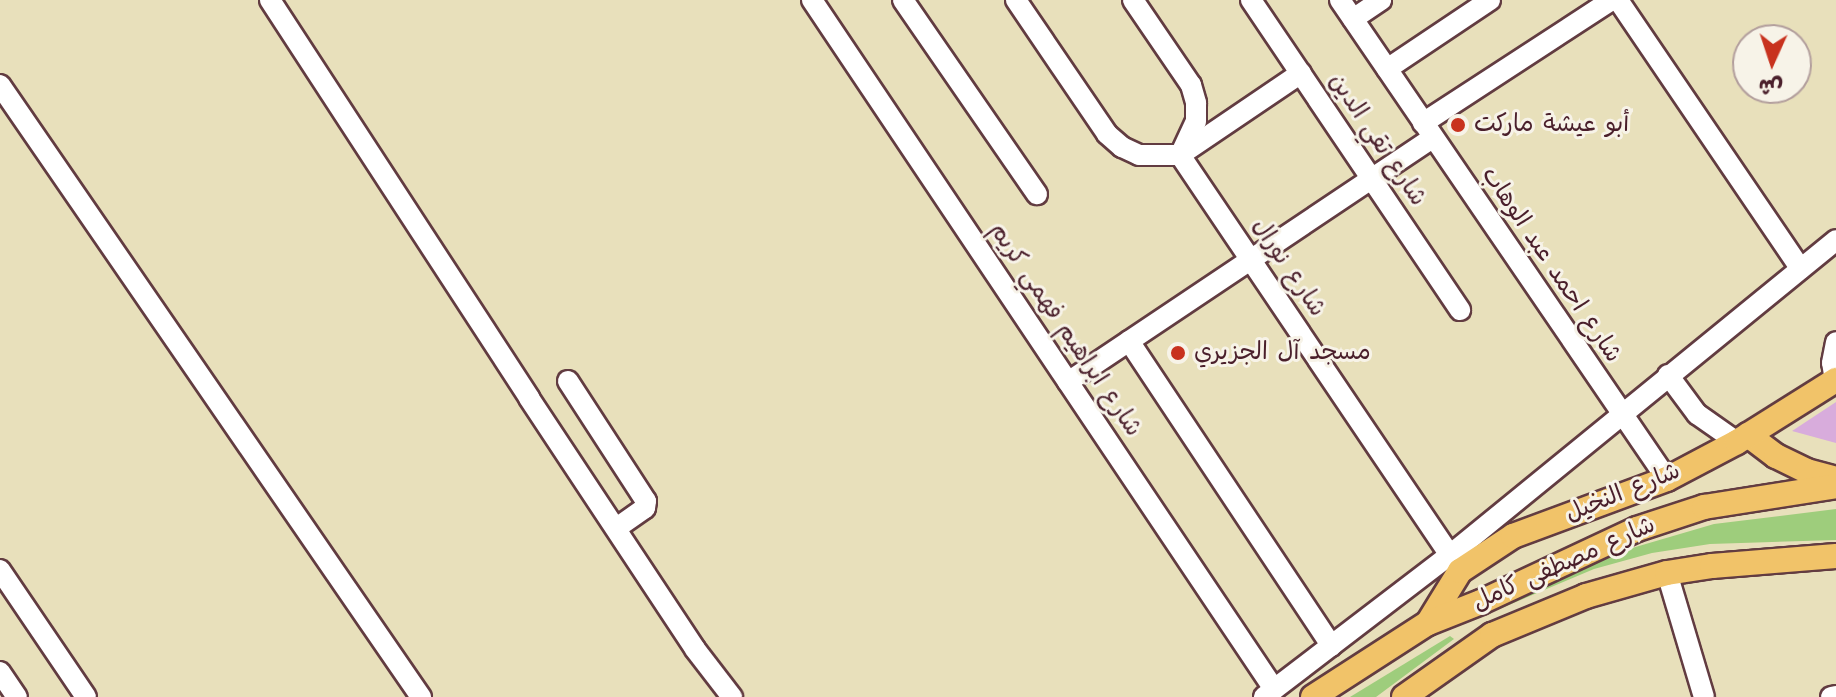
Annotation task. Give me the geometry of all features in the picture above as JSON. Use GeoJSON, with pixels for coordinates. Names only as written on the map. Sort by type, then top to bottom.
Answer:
{"type":"FeatureCollection","features":[{"type":"Feature","properties":{"kind":"main road","name":"شارع النخيل"},"geometry":{"type":"LineString","coordinates":[[1428,623],[1455,563],[1513,536],[1667,479],[1742,438],[1835,380]]}},
{"type":"Feature","properties":{"kind":"main road"},"geometry":{"type":"LineString","coordinates":[[1742,438],[1807,471],[1836,479]]}},
{"type":"Feature","properties":{"kind":"main road","name":"شارع مصطفى كامل"},"geometry":{"type":"LineString","coordinates":[[1313,697],[1428,623],[1481,602],[1610,540],[1676,515],[1749,498],[1836,486]]}},
{"type":"Feature","properties":{"kind":"main road","name":"شارع مصطفى كامل"},"geometry":{"type":"LineString","coordinates":[[1404,697],[1492,635],[1586,596],[1667,573],[1836,556]]}},
{"type":"Feature","properties":{"kind":"street"},"geometry":{"type":"LineString","coordinates":[[270,0],[695,649],[732,697]]}},
{"type":"Feature","properties":{"kind":"street","name":"شارع ابراهيم فهمي كريم"},"geometry":{"type":"LineString","coordinates":[[812,0],[1068,382],[1269,693]]}},
{"type":"Feature","properties":{"kind":"street"},"geometry":{"type":"LineString","coordinates":[[903,0],[1037,194]]}},
{"type":"Feature","properties":{"kind":"street"},"geometry":{"type":"LineString","coordinates":[[1016,0],[1107,134],[1122,147],[1139,155],[1180,155],[1301,73]]}},
{"type":"Feature","properties":{"kind":"street"},"geometry":{"type":"LineString","coordinates":[[1133,0],[1191,85],[1196,103],[1196,121],[1180,155]]}},
{"type":"Feature","properties":{"kind":"street","name":"شارع تقي الدين"},"geometry":{"type":"LineString","coordinates":[[1251,0],[1460,310]]}},
{"type":"Feature","properties":{"kind":"street","name":"شارع احمد عبد الوهاب"},"geometry":{"type":"LineString","coordinates":[[1340,0],[1667,479]]}},
{"type":"Feature","properties":{"kind":"street"},"geometry":{"type":"LineString","coordinates":[[1353,19],[1381,0]]}},
{"type":"Feature","properties":{"kind":"street"},"geometry":{"type":"LineString","coordinates":[[1387,69],[1490,0]]}},
{"type":"Feature","properties":{"kind":"street"},"geometry":{"type":"LineString","coordinates":[[1068,382],[1372,178],[1428,130],[1615,0],[1801,269]]}},
{"type":"Feature","properties":{"kind":"street"},"geometry":{"type":"LineString","coordinates":[[0,85],[421,697]]}},
{"type":"Feature","properties":{"kind":"street","name":"شارع نورال"},"geometry":{"type":"LineString","coordinates":[[1180,155],[1455,563]]}},
{"type":"Feature","properties":{"kind":"street"},"geometry":{"type":"LineString","coordinates":[[1269,693],[1332,646],[1455,563],[1620,414],[1836,240]]}},
{"type":"Feature","properties":{"kind":"street"},"geometry":{"type":"LineString","coordinates":[[1129,341],[1332,646]]}},
{"type":"Feature","properties":{"kind":"street"},"geometry":{"type":"LineString","coordinates":[[1835,380],[1832,363],[1836,342]]}},
{"type":"Feature","properties":{"kind":"street"},"geometry":{"type":"LineString","coordinates":[[1668,375],[1697,414],[1742,438]]}},
{"type":"Feature","properties":{"kind":"street"},"geometry":{"type":"LineString","coordinates":[[568,381],[646,501],[645,508],[616,528]]}},
{"type":"Feature","properties":{"kind":"street"},"geometry":{"type":"LineString","coordinates":[[0,570],[6,593],[86,697]]}},
{"type":"Feature","properties":{"kind":"street"},"geometry":{"type":"LineString","coordinates":[[1667,573],[1704,697]]}},
{"type":"Feature","properties":{"kind":"street"},"geometry":{"type":"LineString","coordinates":[[0,672],[17,697]]}},
{"type":"Feature","properties":{"kind":"green space"},"geometry":{"type":"Polygon","coordinates":[[[1836,509],[1836,540],[1710,544],[1652,553],[1594,569],[1497,610],[1515,594],[1598,558],[1714,524],[1836,509]]]}},
{"type":"Feature","properties":{"kind":"green space"},"geometry":{"type":"Polygon","coordinates":[[[1450,636],[1454,639],[1376,697],[1350,697],[1450,636]]]}},
{"type":"Feature","properties":{"kind":"building"},"geometry":{"type":"Polygon","coordinates":[[[1836,402],[1836,443],[1792,431],[1836,402]]]}},
{"type":"Feature","properties":{"kind":"place","name":"أبو عيشة ماركت"},"geometry":{"type":"Point","coordinates":[1458,125]}},
{"type":"Feature","properties":{"kind":"place","name":"مسجد آل الجزيري"},"geometry":{"type":"Point","coordinates":[1178,353]}}]}
